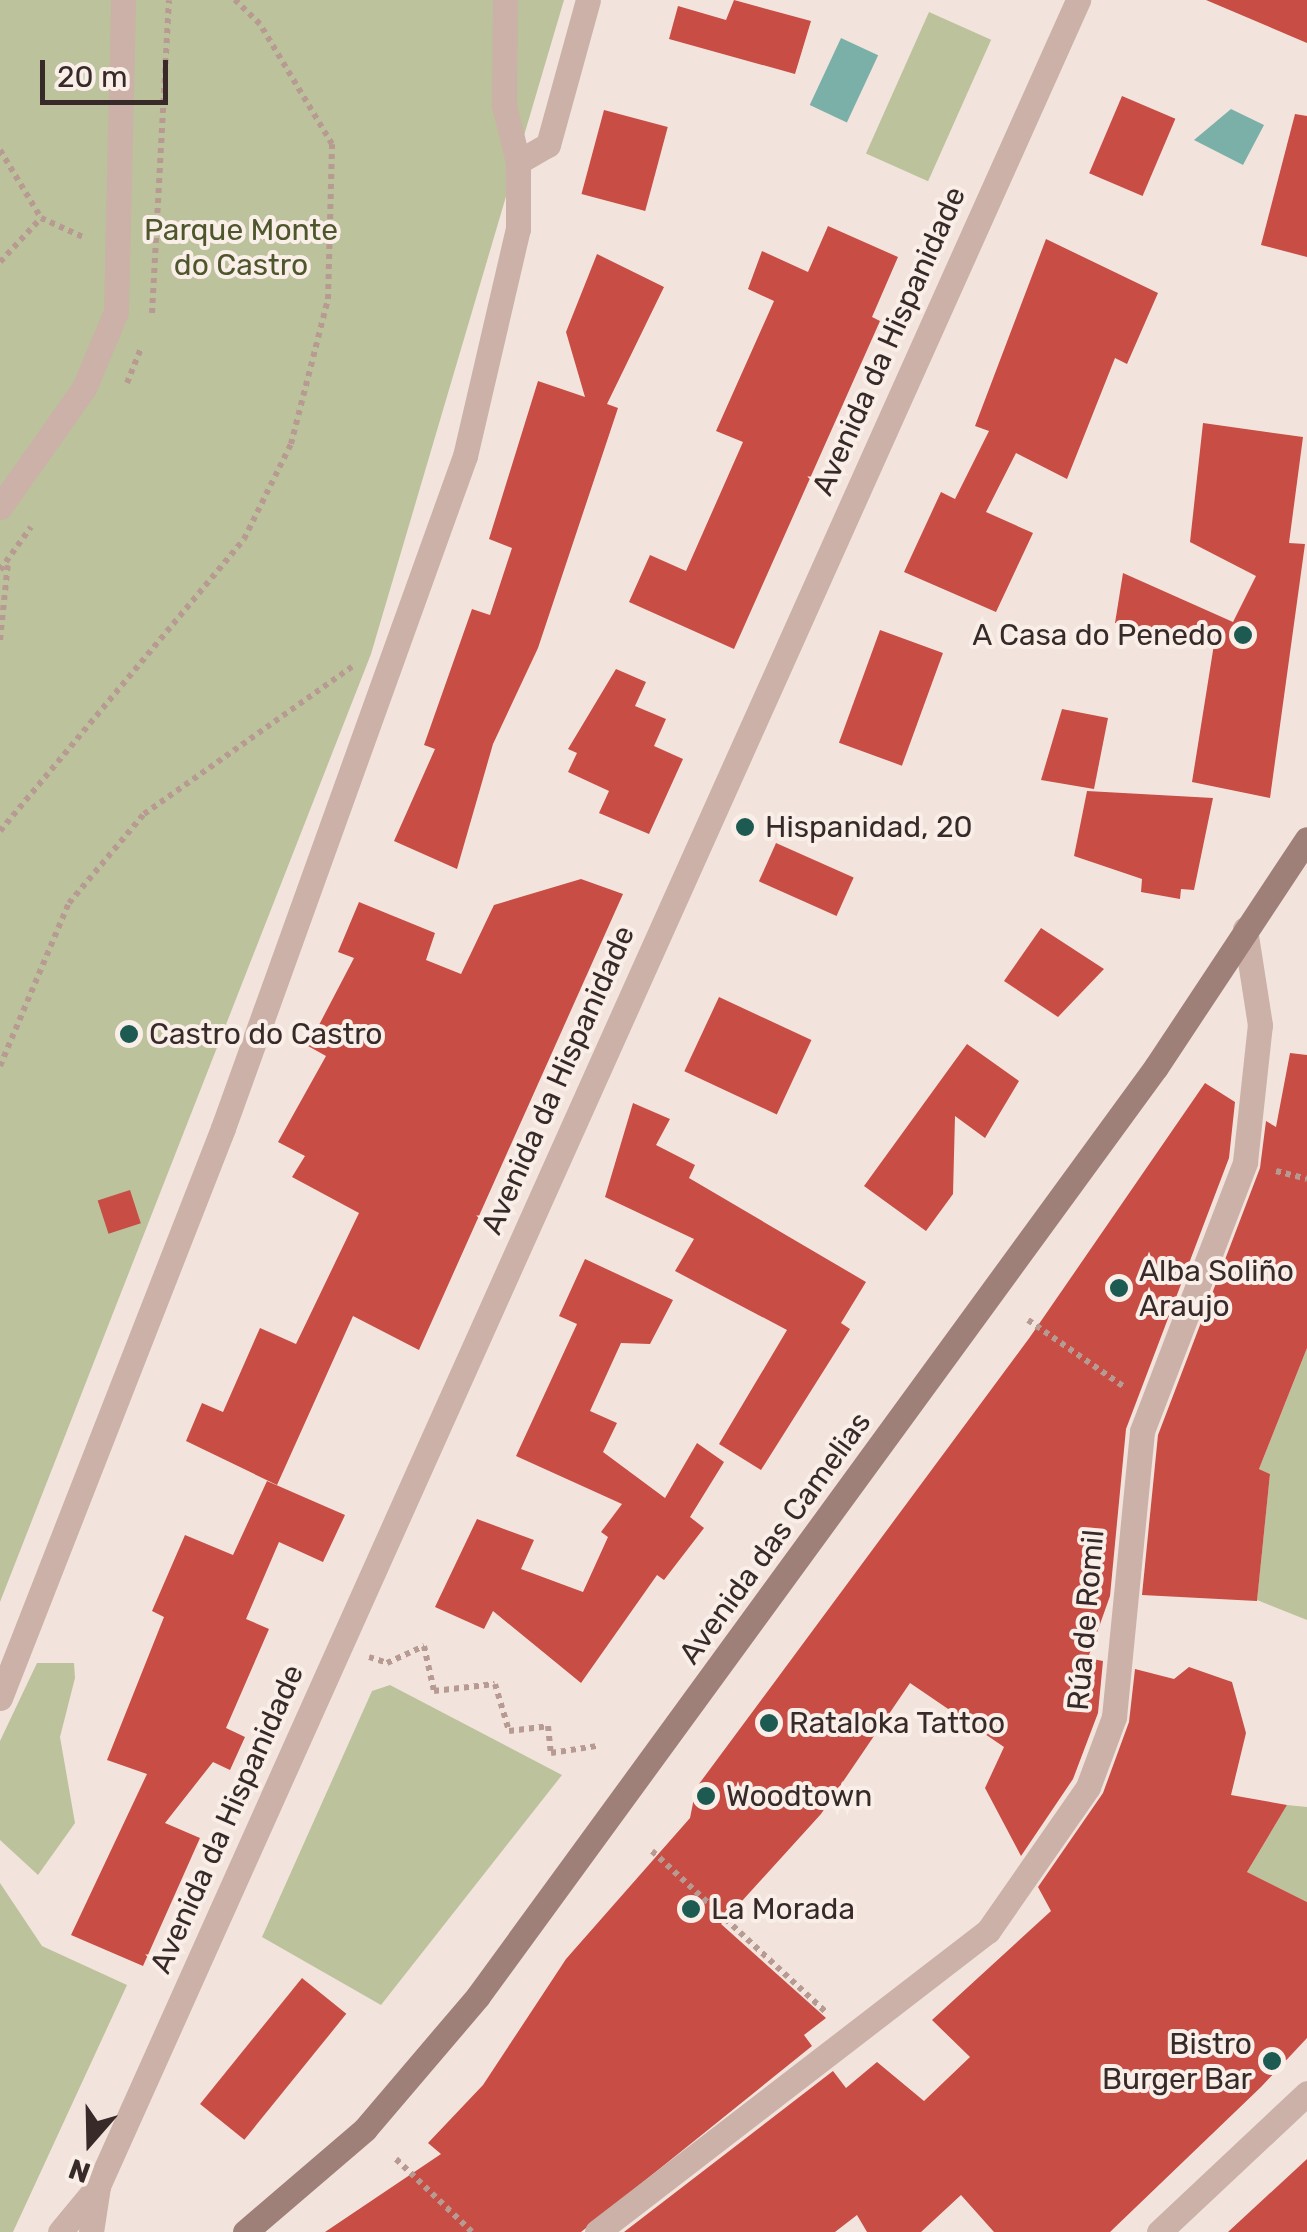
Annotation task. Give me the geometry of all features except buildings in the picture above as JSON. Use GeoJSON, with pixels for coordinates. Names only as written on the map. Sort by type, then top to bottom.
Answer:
{"type":"FeatureCollection","features":[{"type":"Feature","properties":{"kind":"main road","name":"Avenida das Camelias"},"geometry":{"type":"LineString","coordinates":[[245,2232],[364,2129],[478,1996],[1156,1068],[1304,842]]}},
{"type":"Feature","properties":{"kind":"street"},"geometry":{"type":"LineString","coordinates":[[0,508],[84,388],[116,312],[123,0]]}},
{"type":"Feature","properties":{"kind":"street"},"geometry":{"type":"LineString","coordinates":[[0,1698],[414,616],[504,291],[518,162],[504,105],[505,0]]}},
{"type":"Feature","properties":{"kind":"street"},"geometry":{"type":"LineString","coordinates":[[518,162],[548,145],[588,0]]}},
{"type":"Feature","properties":{"kind":"street","name":"Avenida da Hispanidade"},"geometry":{"type":"LineString","coordinates":[[90,2232],[98,2186],[1078,0]]}},
{"type":"Feature","properties":{"kind":"street"},"geometry":{"type":"LineString","coordinates":[[1304,842],[1307,818]]}},
{"type":"Feature","properties":{"kind":"street","name":"Rúa de Romil"},"geometry":{"type":"LineString","coordinates":[[598,2232],[988,1931],[1088,1786],[1114,1717],[1142,1431],[1245,1162],[1260,1025],[1245,929]]}},
{"type":"Feature","properties":{"kind":"street"},"geometry":{"type":"LineString","coordinates":[[1159,2232],[1307,2092]]}},
{"type":"Feature","properties":{"kind":"street","name":"Avenida da Hispanidade"},"geometry":{"type":"LineString","coordinates":[[60,2232],[98,2186]]}},
{"type":"Feature","properties":{"kind":"path"},"geometry":{"type":"LineString","coordinates":[[0,831],[244,538],[291,444],[328,299],[332,144],[260,24],[235,0]]}},
{"type":"Feature","properties":{"kind":"path"},"geometry":{"type":"LineString","coordinates":[[0,150],[40,218],[0,262]]}},
{"type":"Feature","properties":{"kind":"path"},"geometry":{"type":"LineString","coordinates":[[0,640],[8,560]]}},
{"type":"Feature","properties":{"kind":"path"},"geometry":{"type":"LineString","coordinates":[[0,1066],[70,903],[144,814],[369,656]]}},
{"type":"Feature","properties":{"kind":"path"},"geometry":{"type":"LineString","coordinates":[[1028,1320],[1132,1392]]}},
{"type":"Feature","properties":{"kind":"path"},"geometry":{"type":"LineString","coordinates":[[388,1663],[424,1646],[434,1691],[495,1684],[509,1731],[548,1726],[551,1753],[596,1746]]}},
{"type":"Feature","properties":{"kind":"path"},"geometry":{"type":"LineString","coordinates":[[652,1851],[836,2022]]}},
{"type":"Feature","properties":{"kind":"path"},"geometry":{"type":"LineString","coordinates":[[396,2159],[472,2232]]}},
{"type":"Feature","properties":{"kind":"green space","name":"Parque Monte do Castro"},"geometry":{"type":"Polygon","coordinates":[[[0,0],[564,0],[371,654],[0,1602],[0,0]]]}},
{"type":"Feature","properties":{"kind":"green space"},"geometry":{"type":"Polygon","coordinates":[[[929,12],[991,40],[928,181],[866,154],[929,12]]]}},
{"type":"Feature","properties":{"kind":"green space"},"geometry":{"type":"Polygon","coordinates":[[[1307,1348],[1307,1620],[1257,1600],[1270,1474],[1259,1469],[1307,1348]]]}},
{"type":"Feature","properties":{"kind":"green space"},"geometry":{"type":"Polygon","coordinates":[[[37,1663],[74,1663],[75,1678],[60,1737],[75,1823],[38,1875],[0,1840],[0,1741],[37,1663]]]}},
{"type":"Feature","properties":{"kind":"green space"},"geometry":{"type":"Polygon","coordinates":[[[390,1685],[562,1775],[381,2005],[262,1937],[372,1691],[390,1685]]]}},
{"type":"Feature","properties":{"kind":"green space"},"geometry":{"type":"Polygon","coordinates":[[[1287,1805],[1307,1807],[1307,1902],[1247,1872],[1287,1805]]]}},
{"type":"Feature","properties":{"kind":"green space"},"geometry":{"type":"Polygon","coordinates":[[[0,1883],[42,1946],[127,1985],[13,2232],[0,2232],[0,1883]]]}},
{"type":"Feature","properties":{"kind":"water"},"geometry":{"type":"Polygon","coordinates":[[[841,38],[878,55],[847,122],[810,105],[841,38]]]}},
{"type":"Feature","properties":{"kind":"water"},"geometry":{"type":"Polygon","coordinates":[[[1231,109],[1264,125],[1243,165],[1194,140],[1231,109]]]}},
{"type":"Feature","properties":{"kind":"place","name":"A Casa do Penedo"},"geometry":{"type":"Point","coordinates":[1243,635]}},
{"type":"Feature","properties":{"kind":"place","name":"Hispanidad, 20"},"geometry":{"type":"Point","coordinates":[745,827]}},
{"type":"Feature","properties":{"kind":"place","name":"Castro do Castro"},"geometry":{"type":"Point","coordinates":[129,1034]}},
{"type":"Feature","properties":{"kind":"place","name":"Alba Soliño Araujo"},"geometry":{"type":"Point","coordinates":[1119,1288]}},
{"type":"Feature","properties":{"kind":"place","name":"Rataloka Tattoo"},"geometry":{"type":"Point","coordinates":[769,1723]}},
{"type":"Feature","properties":{"kind":"place","name":"Woodtown"},"geometry":{"type":"Point","coordinates":[706,1796]}},
{"type":"Feature","properties":{"kind":"place","name":"La Morada"},"geometry":{"type":"Point","coordinates":[691,1909]}},
{"type":"Feature","properties":{"kind":"place","name":"Bistro Burger Bar"},"geometry":{"type":"Point","coordinates":[1272,2061]}}]}
